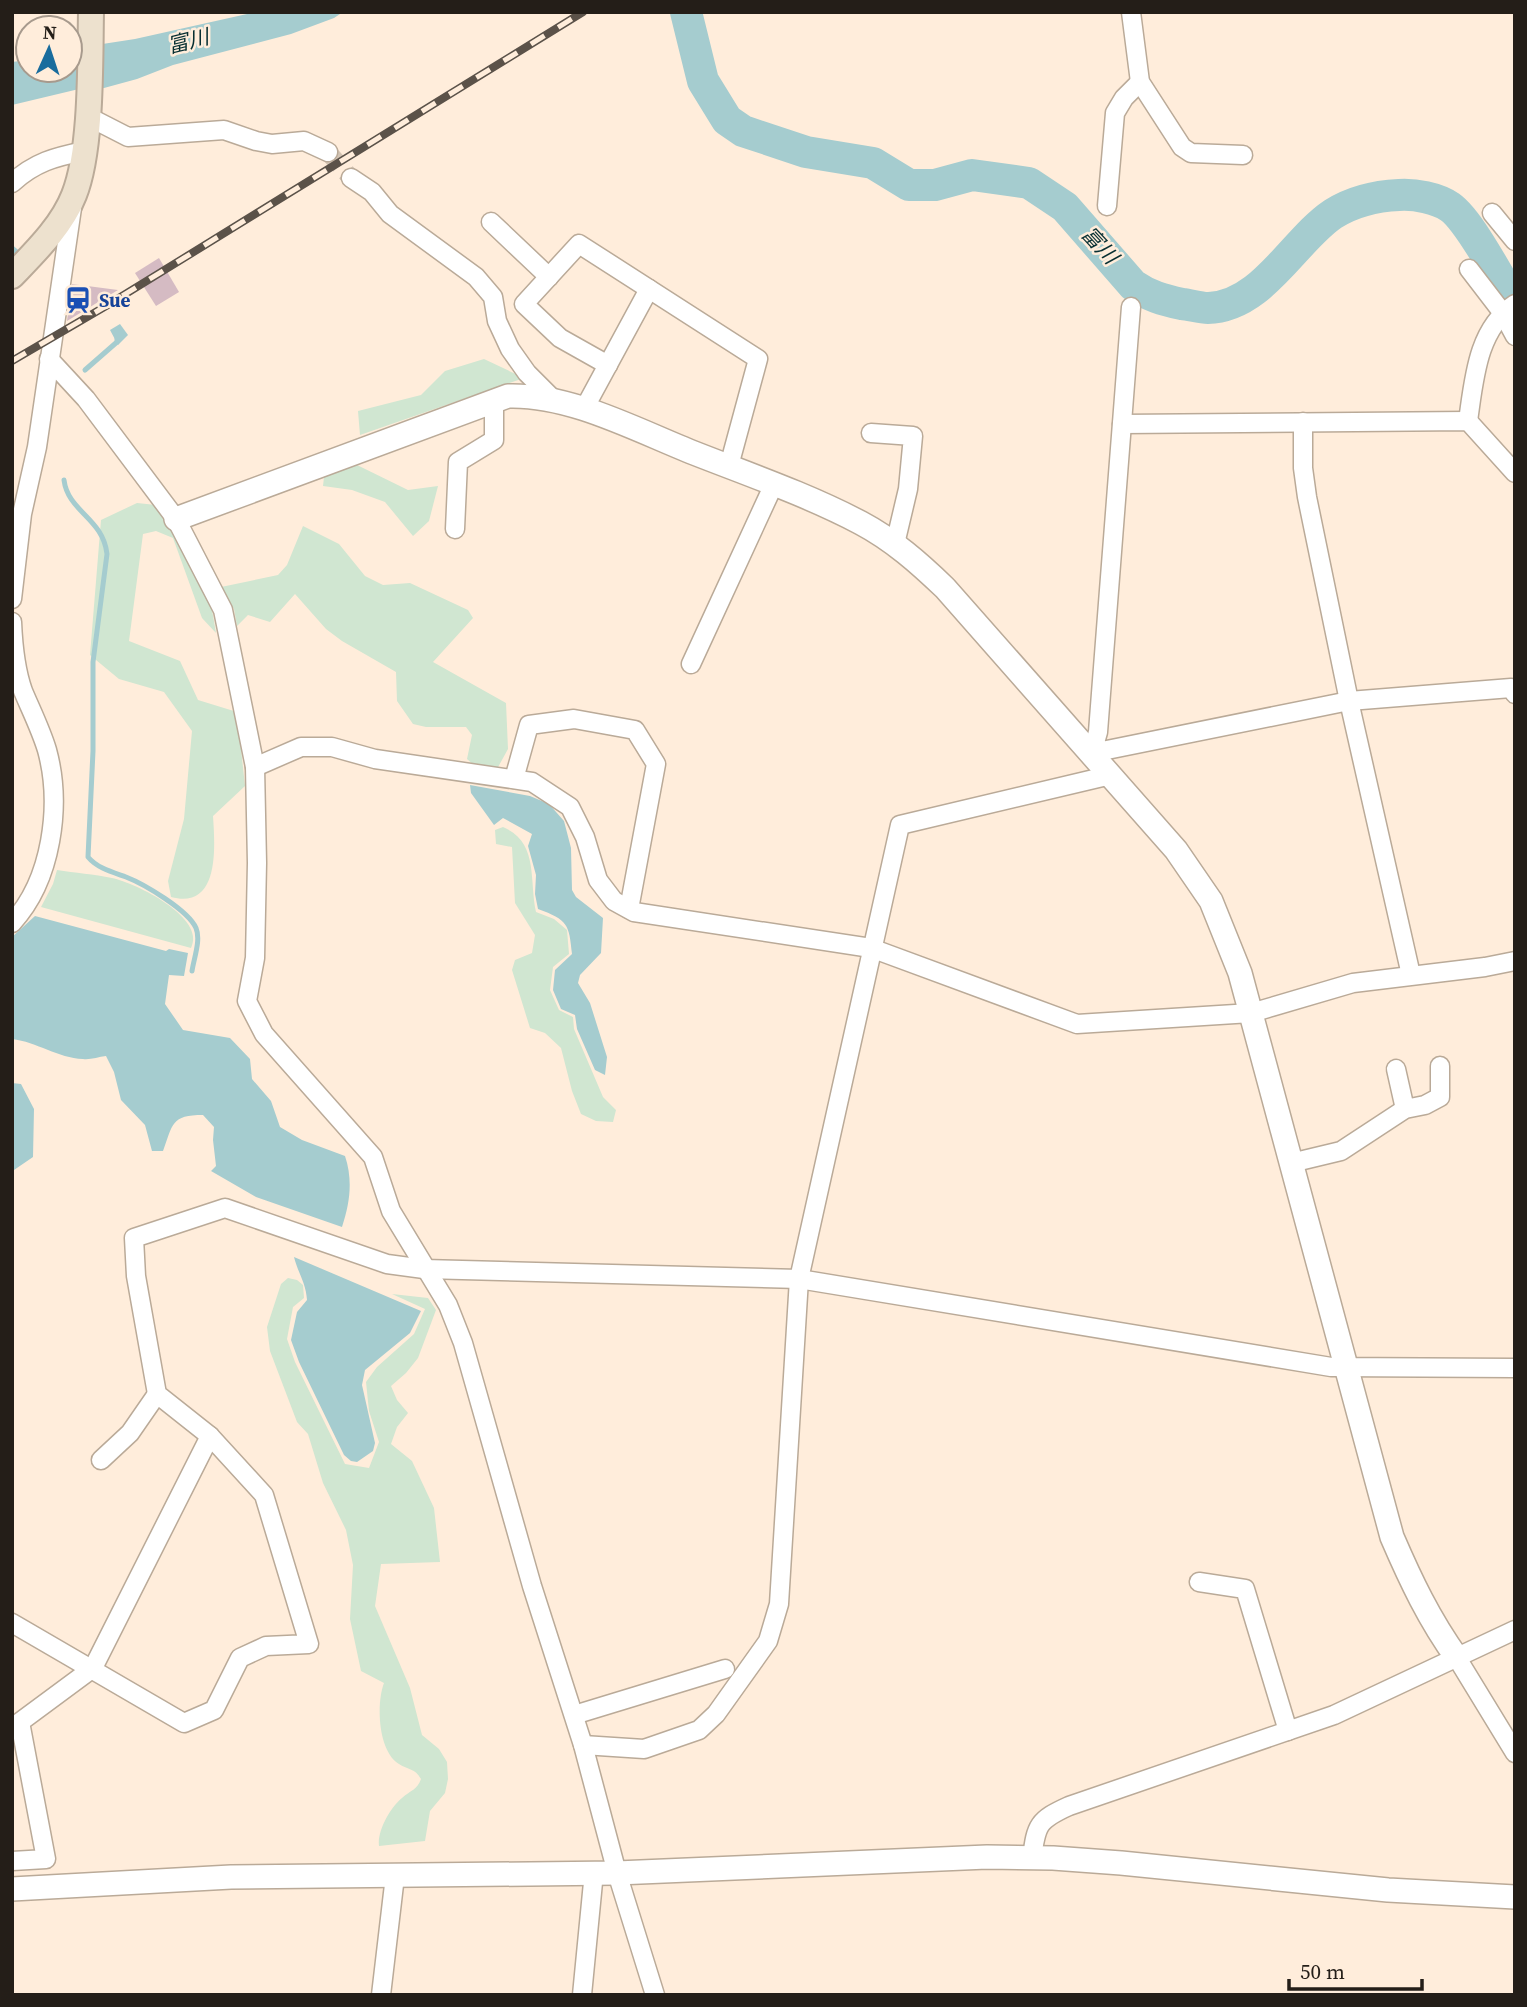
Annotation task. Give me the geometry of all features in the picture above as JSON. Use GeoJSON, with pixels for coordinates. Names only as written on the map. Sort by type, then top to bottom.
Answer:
{"type":"FeatureCollection","features":[{"type":"Feature","properties":{"kind":"main road"},"geometry":{"type":"LineString","coordinates":[[12,276],[45,240],[74,194],[84,150],[91,22]]}},
{"type":"Feature","properties":{"kind":"street"},"geometry":{"type":"LineString","coordinates":[[1131,12],[1140,82],[1182,147],[1191,153],[1242,155]]}},
{"type":"Feature","properties":{"kind":"street"},"geometry":{"type":"LineString","coordinates":[[1107,206],[1115,113],[1140,82]]}},
{"type":"Feature","properties":{"kind":"street"},"geometry":{"type":"LineString","coordinates":[[87,116],[128,136],[224,130],[264,142],[304,141],[328,152]]}},
{"type":"Feature","properties":{"kind":"street"},"geometry":{"type":"LineString","coordinates":[[12,183],[22,173],[45,160],[84,150]]}},
{"type":"Feature","properties":{"kind":"street"},"geometry":{"type":"LineString","coordinates":[[351,178],[372,192],[390,214],[476,278],[492,297],[497,321],[510,349],[527,373],[552,398]]}},
{"type":"Feature","properties":{"kind":"street"},"geometry":{"type":"LineString","coordinates":[[12,599],[22,514],[37,447],[74,194]]}},
{"type":"Feature","properties":{"kind":"street"},"geometry":{"type":"LineString","coordinates":[[1492,213],[1515,241]]}},
{"type":"Feature","properties":{"kind":"street"},"geometry":{"type":"LineString","coordinates":[[491,222],[549,277]]}},
{"type":"Feature","properties":{"kind":"street"},"geometry":{"type":"LineString","coordinates":[[608,365],[560,338],[524,304],[579,244],[758,359],[729,466]]}},
{"type":"Feature","properties":{"kind":"street"},"geometry":{"type":"LineString","coordinates":[[1469,269],[1508,309],[1515,336]]}},
{"type":"Feature","properties":{"kind":"street"},"geometry":{"type":"LineString","coordinates":[[584,409],[649,289]]}},
{"type":"Feature","properties":{"kind":"street"},"geometry":{"type":"LineString","coordinates":[[1092,753],[1098,732],[1131,307]]}},
{"type":"Feature","properties":{"kind":"street"},"geometry":{"type":"LineString","coordinates":[[1468,421],[1478,356],[1508,309]]}},
{"type":"Feature","properties":{"kind":"street"},"geometry":{"type":"LineString","coordinates":[[49,359],[86,399],[176,519],[223,610],[255,767],[255,958],[247,1001],[264,1034],[373,1157],[391,1211],[448,1305],[463,1343],[532,1586],[583,1745],[605,1873],[655,1995]]}},
{"type":"Feature","properties":{"kind":"street"},"geometry":{"type":"LineString","coordinates":[[176,519],[508,396],[532,395],[552,398],[584,409],[774,484],[860,522],[919,562],[1176,850],[1211,901],[1240,973],[1392,1537],[1433,1624],[1515,1753]]}},
{"type":"Feature","properties":{"kind":"street"},"geometry":{"type":"LineString","coordinates":[[455,529],[458,462],[494,440],[494,402]]}},
{"type":"Feature","properties":{"kind":"street"},"geometry":{"type":"LineString","coordinates":[[1122,424],[1468,421],[1515,473]]}},
{"type":"Feature","properties":{"kind":"street"},"geometry":{"type":"LineString","coordinates":[[1303,422],[1303,468],[1307,496],[1349,701],[1411,975]]}},
{"type":"Feature","properties":{"kind":"street"},"geometry":{"type":"LineString","coordinates":[[871,433],[913,436],[908,489],[895,544]]}},
{"type":"Feature","properties":{"kind":"street"},"geometry":{"type":"LineString","coordinates":[[691,664],[774,484]]}},
{"type":"Feature","properties":{"kind":"street"},"geometry":{"type":"LineString","coordinates":[[12,622],[16,664],[22,688],[46,747],[53,788],[50,836],[44,860],[30,898],[12,923]]}},
{"type":"Feature","properties":{"kind":"street"},"geometry":{"type":"LineString","coordinates":[[1092,753],[1349,701],[1511,688],[1515,694]]}},
{"type":"Feature","properties":{"kind":"street"},"geometry":{"type":"LineString","coordinates":[[514,779],[529,725],[574,719],[635,730],[656,764],[629,909]]}},
{"type":"Feature","properties":{"kind":"street"},"geometry":{"type":"LineString","coordinates":[[255,767],[301,747],[332,747],[375,759],[532,782],[570,807],[585,837],[598,880],[614,901],[629,909],[871,948],[1077,1024],[1251,1013],[1353,983],[1515,961]]}},
{"type":"Feature","properties":{"kind":"street"},"geometry":{"type":"LineString","coordinates":[[583,1745],[644,1749],[699,1730],[716,1714],[768,1641],[779,1604],[799,1279],[900,824],[1111,775]]}},
{"type":"Feature","properties":{"kind":"street"},"geometry":{"type":"LineString","coordinates":[[1291,1163],[1341,1151],[1405,1109],[1425,1105],[1440,1097],[1440,1066]]}},
{"type":"Feature","properties":{"kind":"street"},"geometry":{"type":"LineString","coordinates":[[1396,1069],[1405,1109]]}},
{"type":"Feature","properties":{"kind":"street"},"geometry":{"type":"LineString","coordinates":[[12,1623],[184,1723],[214,1710],[240,1658],[266,1646],[309,1644],[264,1495],[210,1436],[157,1394],[136,1276],[134,1238],[225,1208],[387,1264],[424,1269],[799,1279],[1331,1367],[1515,1368]]}},
{"type":"Feature","properties":{"kind":"street"},"geometry":{"type":"LineString","coordinates":[[101,1460],[130,1433],[157,1394]]}},
{"type":"Feature","properties":{"kind":"street"},"geometry":{"type":"LineString","coordinates":[[12,1861],[46,1859],[20,1722],[93,1668],[210,1436]]}},
{"type":"Feature","properties":{"kind":"street"},"geometry":{"type":"LineString","coordinates":[[1199,1582],[1245,1589],[1288,1731]]}},
{"type":"Feature","properties":{"kind":"street"},"geometry":{"type":"LineString","coordinates":[[1032,1858],[1035,1833],[1046,1816],[1334,1715],[1515,1630]]}},
{"type":"Feature","properties":{"kind":"street"},"geometry":{"type":"LineString","coordinates":[[574,1715],[726,1669]]}},
{"type":"Feature","properties":{"kind":"street"},"geometry":{"type":"LineString","coordinates":[[12,1889],[231,1877],[605,1873],[987,1857],[1121,1863],[1388,1890],[1515,1897]]}},
{"type":"Feature","properties":{"kind":"street"},"geometry":{"type":"LineString","coordinates":[[582,1995],[605,1873]]}},
{"type":"Feature","properties":{"kind":"street"},"geometry":{"type":"LineString","coordinates":[[382,1995],[396,1875]]}},
{"type":"Feature","properties":{"kind":"green space"},"geometry":{"type":"Polygon","coordinates":[[[484,359],[524,378],[360,435],[358,411],[421,395],[445,371],[484,359]]]}},
{"type":"Feature","properties":{"kind":"green space"},"geometry":{"type":"Polygon","coordinates":[[[357,465],[408,490],[438,486],[429,521],[413,536],[385,502],[352,490],[323,486],[324,477],[338,467],[357,465]]]}},
{"type":"Feature","properties":{"kind":"green space"},"geometry":{"type":"Polygon","coordinates":[[[137,503],[156,505],[176,533],[211,604],[216,633],[202,618],[173,538],[156,531],[143,534],[129,641],[180,661],[198,700],[237,712],[245,786],[213,816],[214,859],[211,873],[199,894],[187,899],[171,897],[168,881],[184,819],[192,731],[164,692],[119,679],[90,655],[101,520],[137,503]]]}},
{"type":"Feature","properties":{"kind":"green space"},"geometry":{"type":"Polygon","coordinates":[[[303,526],[339,544],[365,576],[383,585],[410,583],[468,610],[473,618],[433,662],[506,703],[508,749],[497,769],[476,767],[467,759],[472,735],[466,727],[426,727],[413,724],[397,701],[396,672],[326,629],[295,594],[270,622],[248,615],[237,626],[234,609],[221,587],[278,575],[287,565],[303,526]]]}},
{"type":"Feature","properties":{"kind":"green space"},"geometry":{"type":"Polygon","coordinates":[[[503,827],[522,842],[527,852],[536,912],[554,919],[567,930],[569,954],[553,967],[550,990],[559,1010],[573,1017],[574,1029],[603,1097],[616,1110],[613,1122],[596,1121],[581,1114],[561,1048],[545,1033],[530,1028],[512,970],[515,960],[532,953],[535,935],[515,903],[512,847],[496,844],[495,830],[503,827]]]}},
{"type":"Feature","properties":{"kind":"green space"},"geometry":{"type":"Polygon","coordinates":[[[57,870],[112,878],[152,894],[189,925],[193,937],[191,948],[41,907],[57,870]]]}},
{"type":"Feature","properties":{"kind":"green space"},"geometry":{"type":"Polygon","coordinates":[[[288,1278],[303,1285],[304,1298],[293,1307],[287,1339],[295,1362],[345,1464],[369,1468],[379,1442],[369,1411],[366,1382],[377,1367],[414,1334],[425,1309],[392,1294],[428,1298],[436,1310],[418,1358],[391,1386],[397,1400],[408,1413],[397,1427],[391,1444],[412,1461],[434,1508],[440,1562],[381,1564],[375,1606],[410,1688],[422,1735],[439,1749],[447,1762],[445,1793],[430,1811],[425,1841],[379,1846],[382,1827],[389,1814],[397,1802],[416,1788],[421,1779],[414,1771],[392,1758],[383,1738],[380,1703],[384,1683],[361,1671],[350,1619],[353,1565],[346,1530],[323,1483],[308,1434],[297,1422],[270,1351],[267,1327],[281,1284],[288,1278]]]}},
{"type":"Feature","properties":{"kind":"water"},"geometry":{"type":"Polygon","coordinates":[[[256,12],[343,12],[291,34],[173,65],[137,79],[12,105],[12,62],[14,84],[84,84],[84,47],[135,39],[256,12]]]}},
{"type":"Feature","properties":{"kind":"water"},"geometry":{"type":"Polygon","coordinates":[[[120,324],[128,335],[118,345],[110,330],[120,324]]]}},
{"type":"Feature","properties":{"kind":"water"},"geometry":{"type":"Polygon","coordinates":[[[470,785],[530,796],[549,804],[564,821],[571,848],[572,890],[576,897],[603,918],[601,953],[580,975],[578,983],[590,1003],[607,1057],[605,1075],[595,1070],[577,1029],[575,1015],[561,1009],[553,990],[555,970],[572,954],[571,944],[565,924],[556,916],[538,909],[535,894],[536,875],[528,846],[532,834],[503,818],[494,825],[471,793],[470,785]]]}},
{"type":"Feature","properties":{"kind":"water"},"geometry":{"type":"Polygon","coordinates":[[[35,916],[166,951],[169,949],[188,953],[184,976],[169,975],[165,1004],[183,1030],[230,1038],[250,1059],[252,1079],[271,1101],[280,1127],[302,1140],[345,1156],[349,1192],[342,1227],[256,1197],[211,1171],[216,1166],[214,1127],[203,1115],[179,1119],[172,1128],[163,1151],[152,1151],[145,1125],[121,1100],[114,1072],[106,1056],[74,1058],[12,1039],[12,937],[35,916]]]}},
{"type":"Feature","properties":{"kind":"water"},"geometry":{"type":"Polygon","coordinates":[[[12,1083],[21,1084],[34,1109],[33,1157],[14,1170],[12,1177],[12,1083]]]}},
{"type":"Feature","properties":{"kind":"water"},"geometry":{"type":"Polygon","coordinates":[[[294,1257],[421,1311],[410,1333],[365,1370],[362,1385],[375,1443],[373,1451],[357,1462],[344,1455],[291,1340],[297,1312],[307,1300],[294,1257]]]}},
{"type":"Feature","properties":{"kind":"building"},"geometry":{"type":"Polygon","coordinates":[[[159,258],[179,292],[156,306],[135,273],[159,258]]]}},
{"type":"Feature","properties":{"kind":"building"},"geometry":{"type":"Polygon","coordinates":[[[72,284],[118,290],[67,321],[72,284]]]}},
{"type":"Feature","properties":{"kind":"waterway","name":"富川"},"geometry":{"type":"LineString","coordinates":[[686,12],[703,81],[727,120],[743,131],[806,152],[873,163],[909,185],[935,185],[972,175],[1029,183],[1065,207],[1133,285],[1156,297],[1205,308],[1227,305],[1245,297],[1261,285],[1333,214],[1365,200],[1405,195],[1439,201],[1458,214],[1476,238],[1515,304]]}},
{"type":"Feature","properties":{"kind":"waterway"},"geometry":{"type":"LineString","coordinates":[[12,248],[20,255]]}},
{"type":"Feature","properties":{"kind":"waterway"},"geometry":{"type":"LineString","coordinates":[[85,370],[117,342],[117,339]]}},
{"type":"Feature","properties":{"kind":"waterway"},"geometry":{"type":"LineString","coordinates":[[64,480],[72,500],[99,532],[107,554],[93,662],[93,751],[88,857],[100,867],[154,891],[184,913],[196,928],[198,938],[192,971]]}},
{"type":"Feature","properties":{"kind":"tunnel"},"geometry":{"type":"LineString","coordinates":[[328,152],[351,178]]}},
{"type":"Feature","properties":{"kind":"railway"},"geometry":{"type":"LineString","coordinates":[[12,361],[583,12]]}},
{"type":"Feature","properties":{"kind":"place","name":"Sue"},"geometry":{"type":"Point","coordinates":[78,300]}}]}
